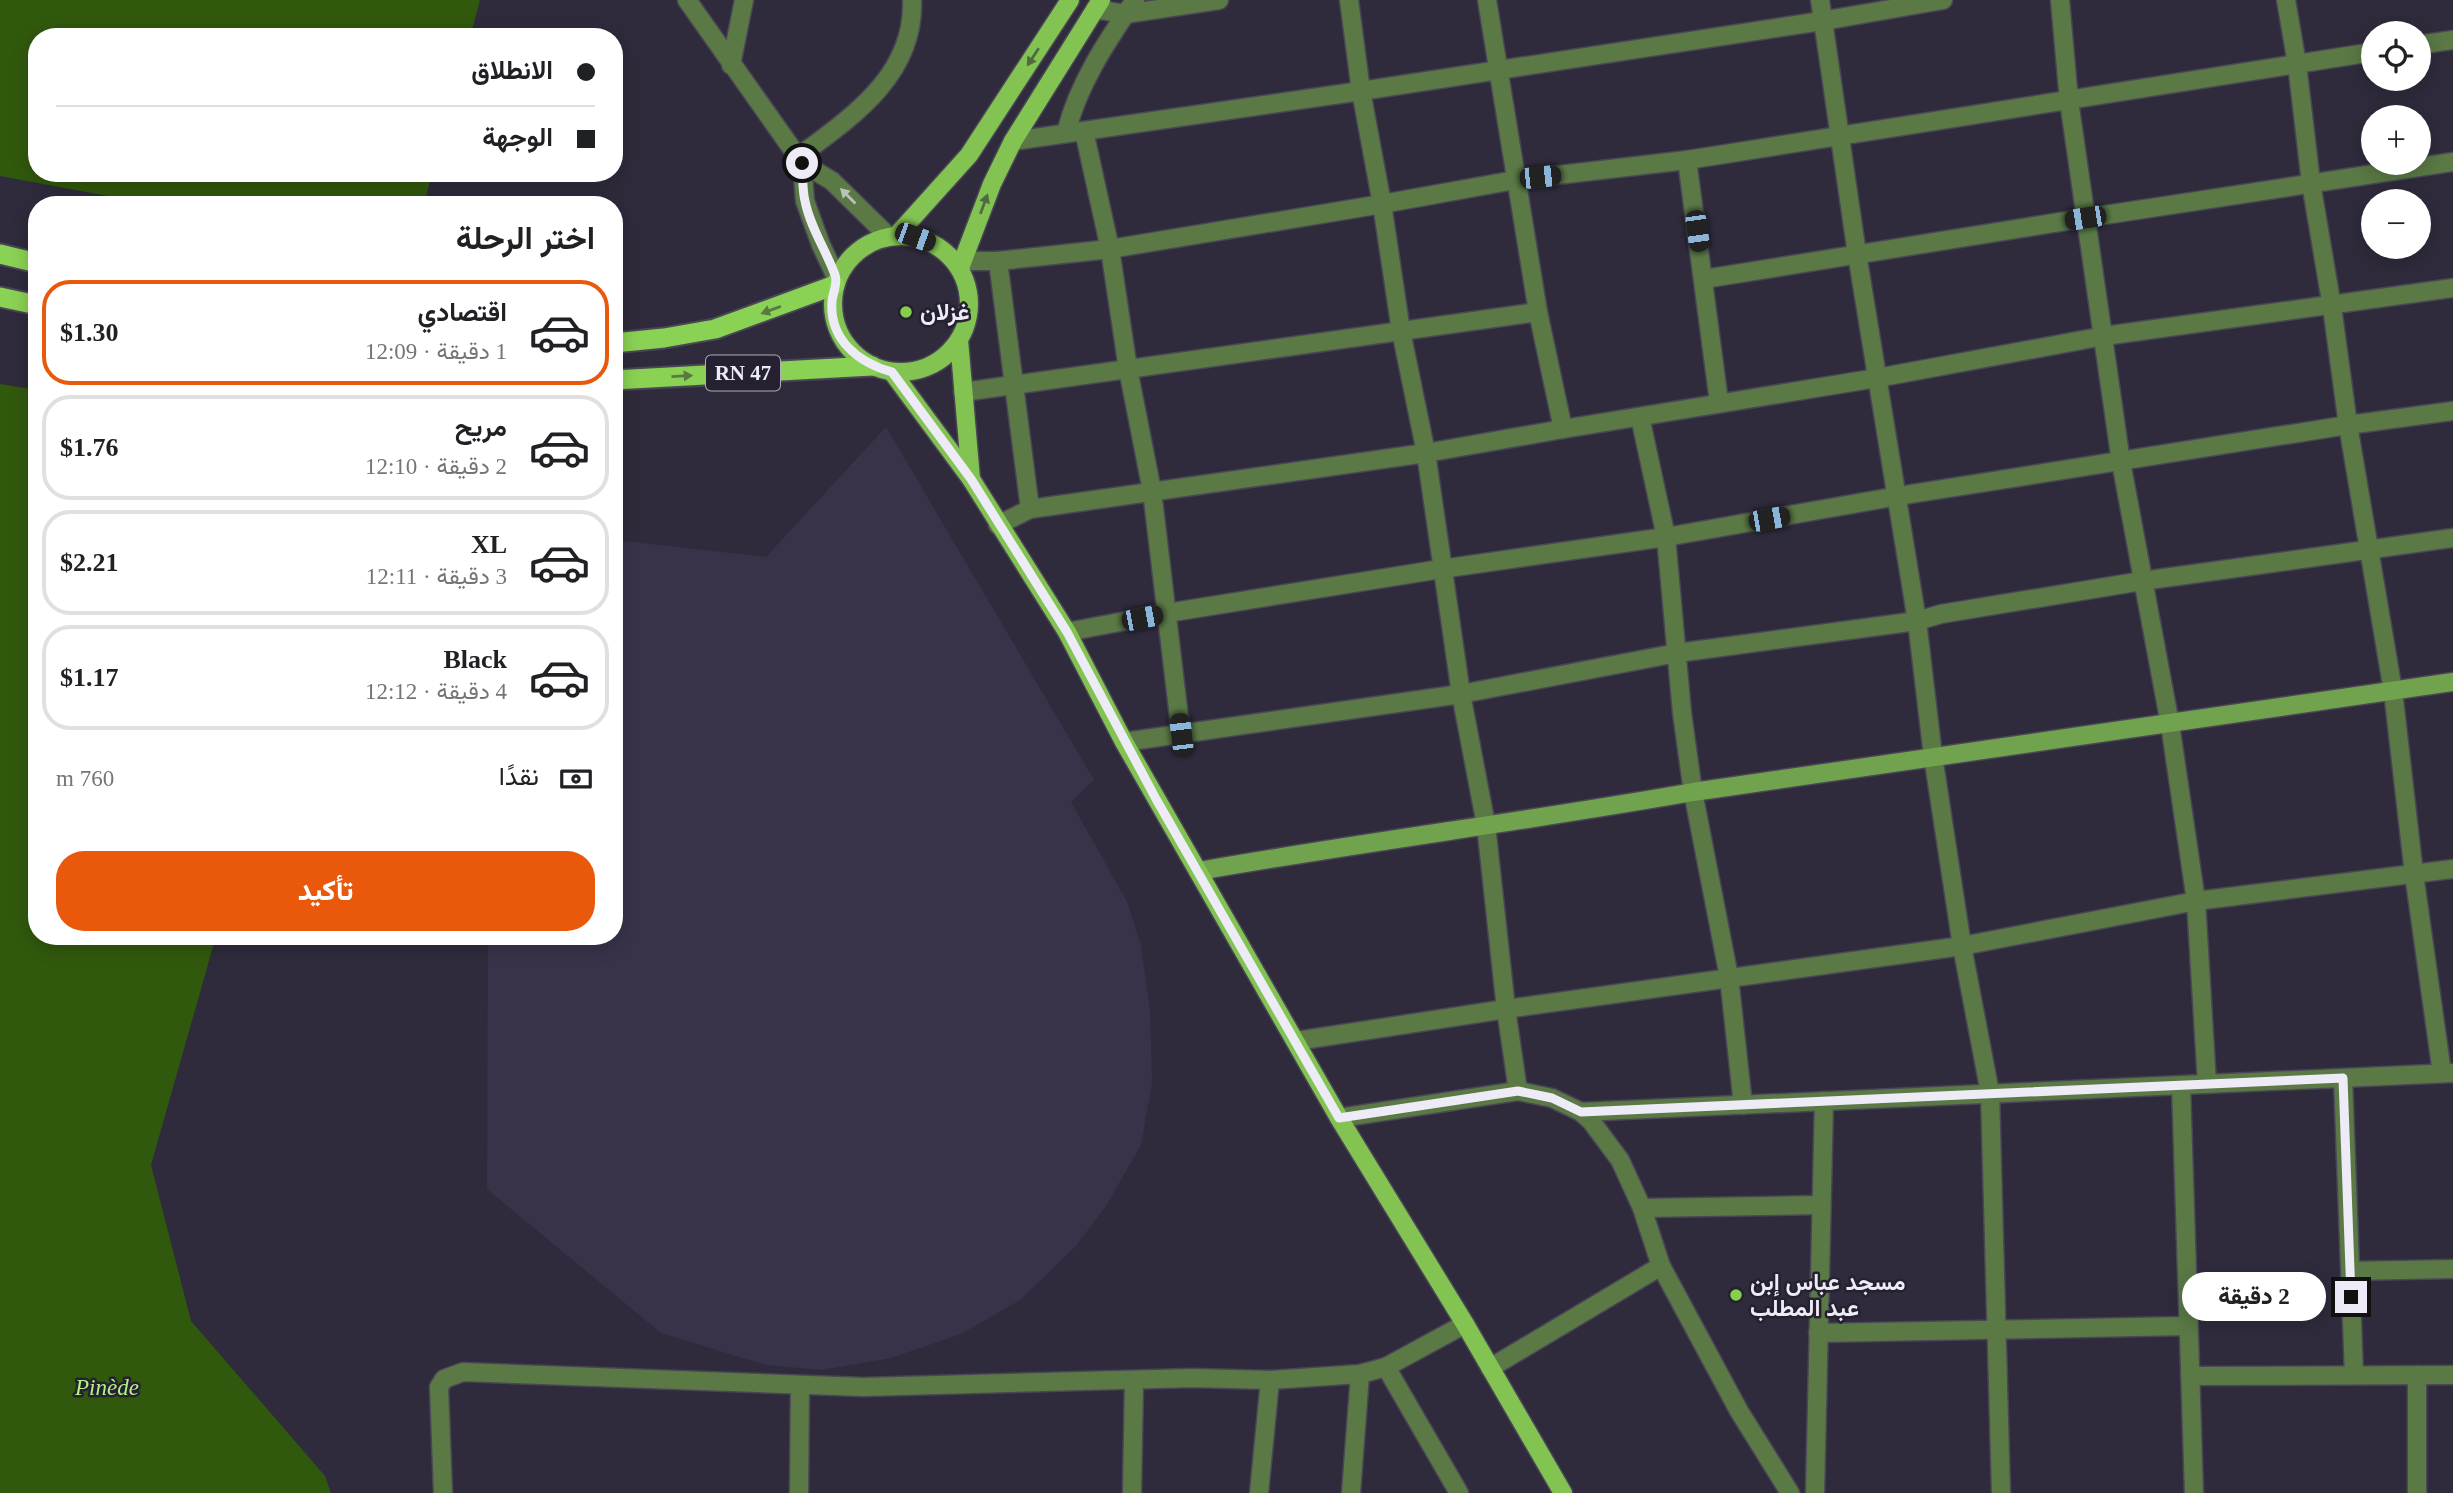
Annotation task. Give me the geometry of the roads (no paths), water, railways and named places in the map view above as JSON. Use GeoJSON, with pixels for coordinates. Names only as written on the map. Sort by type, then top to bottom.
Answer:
{"type":"FeatureCollection","features":[{"type":"Feature","properties":{"kind":"highway"},"geometry":{"type":"LineString","coordinates":[[0,254],[28,261]]}},
{"type":"Feature","properties":{"kind":"highway","name":"RN 47"},"geometry":{"type":"LineString","coordinates":[[623,342],[715,329],[836,282]]}},
{"type":"Feature","properties":{"kind":"highway"},"geometry":{"type":"LineString","coordinates":[[0,297],[28,303]]}},
{"type":"Feature","properties":{"kind":"highway","name":"RN 47"},"geometry":{"type":"LineString","coordinates":[[623,380],[872,366]]}},
{"type":"Feature","properties":{"kind":"main road"},"geometry":{"type":"LineString","coordinates":[[893,236],[969,155],[1070,0]]}},
{"type":"Feature","properties":{"kind":"main road"},"geometry":{"type":"LineString","coordinates":[[961,265],[992,184],[1013,141],[1098,4]]}},
{"type":"Feature","properties":{"kind":"main road"},"geometry":{"type":"LineString","coordinates":[[893,236],[915,237],[933,243],[961,265],[970,304],[967,323],[959,340],[946,355],[930,366],[912,372],[892,372],[872,366],[856,356],[843,341],[835,323],[832,304],[836,282],[845,264],[857,251],[872,242],[893,236]]}},
{"type":"Feature","properties":{"kind":"main road"},"geometry":{"type":"LineString","coordinates":[[959,340],[971,479]]}},
{"type":"Feature","properties":{"kind":"main road"},"geometry":{"type":"LineString","coordinates":[[892,372],[971,479],[1067,632],[1124,742],[1339,1118],[1465,1324],[1563,1493]]}},
{"type":"Feature","properties":{"kind":"main road"},"geometry":{"type":"LineString","coordinates":[[1199,871],[1335,847],[1693,792],[2453,682]]}},
{"type":"Feature","properties":{"kind":"street"},"geometry":{"type":"LineString","coordinates":[[687,0],[800,160],[832,181],[893,236]]}},
{"type":"Feature","properties":{"kind":"street"},"geometry":{"type":"LineString","coordinates":[[731,65],[744,0]]}},
{"type":"Feature","properties":{"kind":"street"},"geometry":{"type":"LineString","coordinates":[[800,160],[848,120],[883,85],[899,62],[908,40],[912,0]]}},
{"type":"Feature","properties":{"kind":"street"},"geometry":{"type":"LineString","coordinates":[[1349,0],[1401,331],[1426,453],[1461,694],[1486,825],[1506,1009],[1518,1091]]}},
{"type":"Feature","properties":{"kind":"street"},"geometry":{"type":"LineString","coordinates":[[1487,0],[1538,312],[1563,429]]}},
{"type":"Feature","properties":{"kind":"street"},"geometry":{"type":"LineString","coordinates":[[1820,0],[1857,254],[1917,621],[1933,756],[1962,946],[1990,1094],[2001,1493]]}},
{"type":"Feature","properties":{"kind":"street"},"geometry":{"type":"LineString","coordinates":[[1013,141],[1362,91],[1943,0]]}},
{"type":"Feature","properties":{"kind":"street"},"geometry":{"type":"LineString","coordinates":[[2060,0],[2069,101],[2121,462],[2170,724],[2196,901],[2207,1084]]}},
{"type":"Feature","properties":{"kind":"street"},"geometry":{"type":"LineString","coordinates":[[1581,1112],[2448,1073],[2414,874],[2393,691],[2348,425],[2286,0]]}},
{"type":"Feature","properties":{"kind":"street"},"geometry":{"type":"LineString","coordinates":[[1098,4],[1130,7],[1209,1]]}},
{"type":"Feature","properties":{"kind":"street"},"geometry":{"type":"LineString","coordinates":[[1130,7],[1102,51],[1072,110],[1075,132],[1110,248],[1128,369],[1152,491],[1181,734]]}},
{"type":"Feature","properties":{"kind":"street"},"geometry":{"type":"LineString","coordinates":[[2431,43],[2453,40]]}},
{"type":"Feature","properties":{"kind":"street"},"geometry":{"type":"LineString","coordinates":[[961,265],[1110,248],[1515,180],[1687,160],[2361,54]]}},
{"type":"Feature","properties":{"kind":"street"},"geometry":{"type":"LineString","coordinates":[[800,160],[805,201],[836,282]]}},
{"type":"Feature","properties":{"kind":"street"},"geometry":{"type":"LineString","coordinates":[[1687,160],[1719,402]]}},
{"type":"Feature","properties":{"kind":"street"},"geometry":{"type":"LineString","coordinates":[[1704,279],[2453,162]]}},
{"type":"Feature","properties":{"kind":"street"},"geometry":{"type":"LineString","coordinates":[[998,261],[1030,509]]}},
{"type":"Feature","properties":{"kind":"street"},"geometry":{"type":"LineString","coordinates":[[998,525],[1030,509],[1426,453],[1719,402],[1877,378],[2104,336],[2332,307],[2453,288]]}},
{"type":"Feature","properties":{"kind":"street"},"geometry":{"type":"LineString","coordinates":[[963,392],[1538,312]]}},
{"type":"Feature","properties":{"kind":"street"},"geometry":{"type":"LineString","coordinates":[[1067,632],[1167,613],[1441,569],[1666,537],[1898,496],[2453,411]]}},
{"type":"Feature","properties":{"kind":"street"},"geometry":{"type":"LineString","coordinates":[[1640,417],[1666,537],[1682,713],[1693,792],[1729,977],[1743,1105]]}},
{"type":"Feature","properties":{"kind":"street"},"geometry":{"type":"LineString","coordinates":[[1124,742],[1461,694],[1677,653],[1917,621],[1941,614],[2142,581],[2453,538]]}},
{"type":"Feature","properties":{"kind":"street"},"geometry":{"type":"LineString","coordinates":[[1296,1041],[1729,977],[1962,946],[2196,901],[2453,869]]}},
{"type":"Feature","properties":{"kind":"street"},"geometry":{"type":"LineString","coordinates":[[2343,1078],[2354,1375]]}},
{"type":"Feature","properties":{"kind":"street"},"geometry":{"type":"LineString","coordinates":[[2181,1085],[2193,1493]]}},
{"type":"Feature","properties":{"kind":"street"},"geometry":{"type":"LineString","coordinates":[[1339,1118],[1518,1091],[1552,1098],[1581,1112],[1591,1121],[1619,1160],[1642,1208],[1661,1266],[1739,1411],[1790,1493]]}},
{"type":"Feature","properties":{"kind":"street"},"geometry":{"type":"LineString","coordinates":[[1815,1493],[1824,1101]]}},
{"type":"Feature","properties":{"kind":"street"},"geometry":{"type":"LineString","coordinates":[[1642,1208],[1820,1205]]}},
{"type":"Feature","properties":{"kind":"street"},"geometry":{"type":"LineString","coordinates":[[1490,1368],[1661,1266]]}},
{"type":"Feature","properties":{"kind":"street"},"geometry":{"type":"LineString","coordinates":[[2351,1271],[2453,1269]]}},
{"type":"Feature","properties":{"kind":"street"},"geometry":{"type":"LineString","coordinates":[[443,1493],[439,1387],[444,1379],[473,1371],[877,1387],[1193,1378],[1270,1380],[1360,1374],[1386,1367],[1465,1324]]}},
{"type":"Feature","properties":{"kind":"street"},"geometry":{"type":"LineString","coordinates":[[1818,1333],[2187,1326]]}},
{"type":"Feature","properties":{"kind":"street"},"geometry":{"type":"LineString","coordinates":[[1386,1367],[1459,1493]]}},
{"type":"Feature","properties":{"kind":"street"},"geometry":{"type":"LineString","coordinates":[[1351,1493],[1360,1374]]}},
{"type":"Feature","properties":{"kind":"street"},"geometry":{"type":"LineString","coordinates":[[2417,1375],[2417,1493]]}},
{"type":"Feature","properties":{"kind":"street"},"geometry":{"type":"LineString","coordinates":[[2190,1376],[2453,1375]]}},
{"type":"Feature","properties":{"kind":"street"},"geometry":{"type":"LineString","coordinates":[[1259,1493],[1270,1380]]}},
{"type":"Feature","properties":{"kind":"street"},"geometry":{"type":"LineString","coordinates":[[1132,1493],[1134,1381]]}},
{"type":"Feature","properties":{"kind":"street"},"geometry":{"type":"LineString","coordinates":[[799,1493],[800,1385]]}},
{"type":"Feature","properties":{"kind":"place","name":"غزلان"},"geometry":{"type":"Point","coordinates":[906,312]}},
{"type":"Feature","properties":{"kind":"place","name":"مسجد عباس إبن عبد المطلب"},"geometry":{"type":"Point","coordinates":[1736,1295]}},
{"type":"Feature","properties":{"kind":"park label","name":"Pinède"},"geometry":{"type":"Point","coordinates":[107,1387]}}]}
